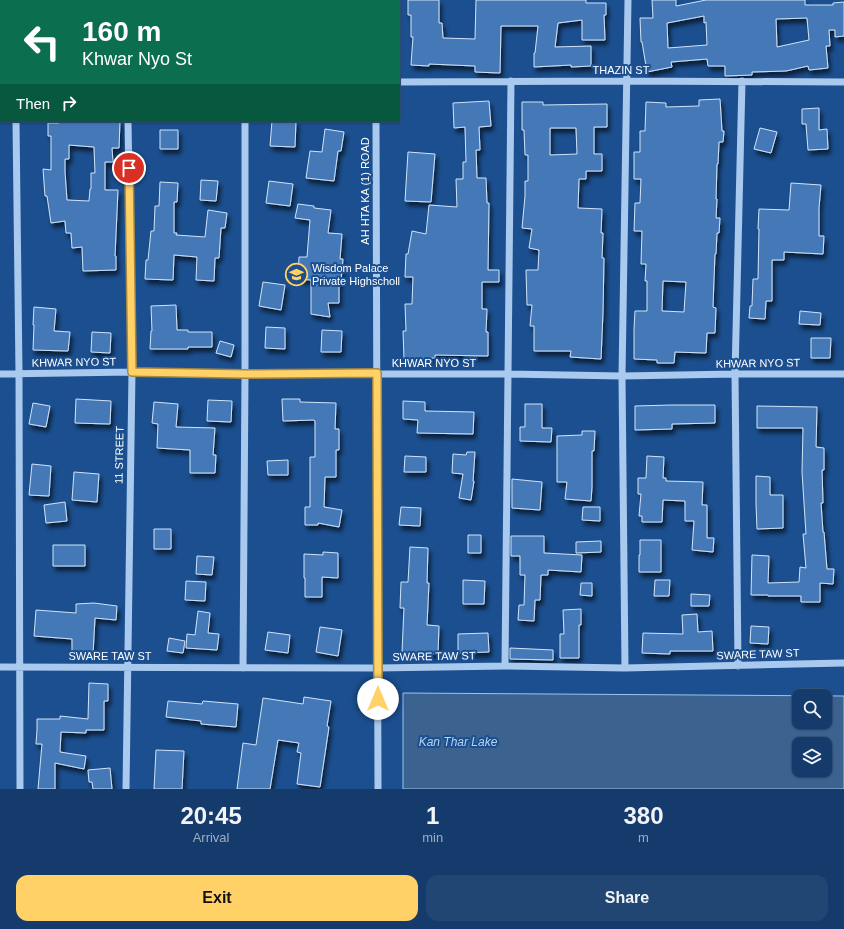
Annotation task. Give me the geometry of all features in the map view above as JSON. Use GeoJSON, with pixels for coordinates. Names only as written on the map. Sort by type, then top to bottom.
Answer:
{"type":"FeatureCollection","features":[{"type":"Feature","properties":{"kind":"street"},"geometry":{"type":"LineString","coordinates":[[624,668],[622,376],[628,0]]}},
{"type":"Feature","properties":{"kind":"street"},"geometry":{"type":"LineString","coordinates":[[505,666],[511,81]]}},
{"type":"Feature","properties":{"kind":"street"},"geometry":{"type":"LineString","coordinates":[[738,666],[735,374],[742,81]]}},
{"type":"Feature","properties":{"kind":"street","name":"THAZIN ST"},"geometry":{"type":"LineString","coordinates":[[400,82],[844,82]]}},
{"type":"Feature","properties":{"kind":"street"},"geometry":{"type":"LineString","coordinates":[[16,122],[19,374],[20,789]]}},
{"type":"Feature","properties":{"kind":"street","name":"11 STREET"},"geometry":{"type":"LineString","coordinates":[[126,789],[132,372],[128,122]]}},
{"type":"Feature","properties":{"kind":"street"},"geometry":{"type":"LineString","coordinates":[[243,668],[245,122]]}},
{"type":"Feature","properties":{"kind":"street","name":"AH HTA KA (1) ROAD"},"geometry":{"type":"LineString","coordinates":[[376,122],[378,789]]}},
{"type":"Feature","properties":{"kind":"street","name":"KHWAR NYO ST"},"geometry":{"type":"LineString","coordinates":[[0,374],[132,372],[622,376],[844,374]]}},
{"type":"Feature","properties":{"kind":"street","name":"SWARE TAW ST"},"geometry":{"type":"LineString","coordinates":[[0,667],[378,668],[505,666],[624,668],[844,663]]}},
{"type":"Feature","properties":{"kind":"water","name":"Kan Thar Lake"},"geometry":{"type":"Polygon","coordinates":[[[403,693],[792,696],[792,729],[832,729],[832,696],[844,696],[844,789],[403,789],[403,693]]]}},
{"type":"Feature","properties":{"kind":"building"},"geometry":{"type":"Polygon","coordinates":[[[408,0],[439,0],[439,23],[442,23],[443,38],[475,39],[476,0],[586,0],[586,3],[606,3],[606,15],[604,15],[605,40],[582,40],[582,20],[558,23],[555,47],[591,46],[591,66],[571,67],[571,65],[534,67],[534,53],[538,26],[501,26],[500,73],[475,72],[475,66],[429,64],[429,66],[411,65],[413,37],[411,37],[411,15],[408,15],[408,0]]]}},
{"type":"Feature","properties":{"kind":"building"},"geometry":{"type":"Polygon","coordinates":[[[652,0],[676,0],[676,6],[706,0],[805,0],[805,5],[833,5],[833,3],[844,2],[844,36],[835,37],[835,30],[829,30],[830,46],[826,46],[828,68],[809,70],[808,66],[786,71],[752,72],[752,75],[725,76],[725,66],[708,66],[707,59],[671,62],[672,67],[647,72],[641,42],[640,18],[653,18],[652,0]],[[704,16],[667,23],[668,48],[707,45],[706,22],[704,23],[704,16]],[[807,18],[776,19],[777,47],[809,40],[807,18]]]}},
{"type":"Feature","properties":{"kind":"building"},"geometry":{"type":"Polygon","coordinates":[[[720,99],[722,131],[724,131],[723,142],[719,142],[717,164],[716,218],[720,218],[715,254],[713,307],[716,308],[715,333],[707,333],[706,353],[675,352],[674,363],[657,363],[657,360],[634,359],[635,311],[647,311],[647,281],[645,281],[646,264],[641,264],[642,231],[634,231],[635,203],[640,203],[641,179],[634,179],[634,152],[640,152],[640,131],[645,131],[646,102],[666,103],[666,107],[699,106],[699,100],[720,99]],[[663,281],[662,311],[684,312],[686,282],[663,281]]]}},
{"type":"Feature","properties":{"kind":"building"},"geometry":{"type":"Polygon","coordinates":[[[489,101],[491,126],[479,127],[480,150],[476,150],[477,178],[486,178],[487,203],[489,203],[488,270],[499,270],[499,282],[482,282],[482,309],[487,309],[486,332],[488,332],[488,356],[435,355],[435,358],[404,359],[403,331],[406,331],[405,304],[412,304],[413,277],[405,277],[406,254],[408,254],[412,231],[426,234],[429,205],[457,207],[456,179],[463,179],[463,162],[466,162],[465,127],[454,128],[453,103],[489,101]]]}},
{"type":"Feature","properties":{"kind":"building"},"geometry":{"type":"Polygon","coordinates":[[[522,102],[543,102],[543,105],[607,104],[607,127],[594,127],[594,154],[602,154],[602,171],[586,171],[586,179],[579,179],[578,208],[602,209],[602,258],[604,258],[601,359],[570,357],[571,351],[534,351],[534,326],[530,326],[532,305],[527,305],[526,270],[538,270],[539,250],[529,248],[532,229],[522,228],[525,181],[528,181],[528,155],[525,155],[524,130],[522,130],[522,102]],[[550,128],[550,155],[577,154],[576,128],[550,128]]]}},
{"type":"Feature","properties":{"kind":"building"},"geometry":{"type":"Polygon","coordinates":[[[819,108],[819,130],[827,129],[828,149],[808,150],[806,124],[802,124],[802,109],[819,108]]]}},
{"type":"Feature","properties":{"kind":"building"},"geometry":{"type":"Polygon","coordinates":[[[120,122],[119,148],[112,148],[113,162],[105,162],[105,190],[118,190],[115,256],[116,270],[83,271],[82,247],[72,248],[71,233],[66,233],[65,221],[51,223],[47,196],[45,196],[43,169],[51,170],[51,136],[48,136],[48,123],[120,122]],[[69,145],[69,159],[65,159],[67,200],[89,201],[91,173],[95,173],[94,147],[69,145]]]}},
{"type":"Feature","properties":{"kind":"building"},"geometry":{"type":"Polygon","coordinates":[[[272,122],[296,122],[295,147],[270,146],[272,122]]]}},
{"type":"Feature","properties":{"kind":"building"},"geometry":{"type":"Polygon","coordinates":[[[760,128],[777,132],[771,153],[754,149],[760,128]]]}},
{"type":"Feature","properties":{"kind":"building"},"geometry":{"type":"Polygon","coordinates":[[[325,129],[344,132],[341,151],[338,151],[334,181],[306,178],[310,151],[322,152],[325,129]]]}},
{"type":"Feature","properties":{"kind":"building"},"geometry":{"type":"Polygon","coordinates":[[[160,130],[178,130],[178,149],[160,149],[160,130]]]}},
{"type":"Feature","properties":{"kind":"building"},"geometry":{"type":"Polygon","coordinates":[[[408,152],[435,154],[431,202],[405,201],[408,152]]]}},
{"type":"Feature","properties":{"kind":"building"},"geometry":{"type":"Polygon","coordinates":[[[201,180],[218,181],[216,201],[200,200],[201,180]]]}},
{"type":"Feature","properties":{"kind":"building"},"geometry":{"type":"Polygon","coordinates":[[[269,181],[293,184],[290,206],[266,203],[269,181]]]}},
{"type":"Feature","properties":{"kind":"building"},"geometry":{"type":"Polygon","coordinates":[[[160,182],[178,183],[177,202],[174,202],[174,233],[177,233],[176,235],[205,237],[208,210],[227,213],[225,228],[221,228],[219,258],[215,258],[214,281],[196,280],[197,257],[174,255],[173,280],[145,279],[146,260],[148,260],[151,231],[154,231],[155,206],[159,206],[160,182]]]}},
{"type":"Feature","properties":{"kind":"building"},"geometry":{"type":"Polygon","coordinates":[[[791,183],[821,185],[819,236],[824,236],[823,254],[784,252],[784,260],[772,260],[772,301],[766,301],[765,319],[749,318],[750,306],[752,306],[753,279],[758,279],[759,209],[789,210],[791,183]]]}},
{"type":"Feature","properties":{"kind":"building"},"geometry":{"type":"Polygon","coordinates":[[[298,204],[331,210],[328,233],[342,234],[340,259],[343,259],[341,282],[339,282],[339,303],[328,303],[330,317],[311,314],[311,280],[298,279],[299,257],[307,257],[310,220],[295,218],[298,204]]]}},
{"type":"Feature","properties":{"kind":"building"},"geometry":{"type":"Polygon","coordinates":[[[263,282],[285,285],[281,310],[259,306],[263,282]]]}},
{"type":"Feature","properties":{"kind":"building"},"geometry":{"type":"Polygon","coordinates":[[[176,305],[177,330],[188,330],[188,332],[212,332],[212,347],[188,347],[188,349],[150,349],[152,331],[151,306],[176,305]]]}},
{"type":"Feature","properties":{"kind":"building"},"geometry":{"type":"Polygon","coordinates":[[[34,307],[56,309],[54,331],[70,332],[68,351],[33,350],[34,307]]]}},
{"type":"Feature","properties":{"kind":"building"},"geometry":{"type":"Polygon","coordinates":[[[800,311],[821,313],[820,325],[799,324],[800,311]]]}},
{"type":"Feature","properties":{"kind":"building"},"geometry":{"type":"Polygon","coordinates":[[[266,327],[285,328],[285,349],[265,348],[266,327]]]}},
{"type":"Feature","properties":{"kind":"building"},"geometry":{"type":"Polygon","coordinates":[[[322,330],[342,331],[341,352],[321,352],[322,330]]]}},
{"type":"Feature","properties":{"kind":"building"},"geometry":{"type":"Polygon","coordinates":[[[92,332],[111,333],[110,353],[91,352],[92,332]]]}},
{"type":"Feature","properties":{"kind":"building"},"geometry":{"type":"Polygon","coordinates":[[[811,338],[831,338],[830,358],[811,358],[811,338]]]}},
{"type":"Feature","properties":{"kind":"building"},"geometry":{"type":"Polygon","coordinates":[[[220,341],[234,345],[231,357],[216,353],[220,341]]]}},
{"type":"Feature","properties":{"kind":"building"},"geometry":{"type":"Polygon","coordinates":[[[76,399],[111,401],[110,424],[75,423],[76,399]]]}},
{"type":"Feature","properties":{"kind":"building"},"geometry":{"type":"Polygon","coordinates":[[[282,399],[300,399],[300,402],[336,403],[335,429],[339,429],[339,450],[336,450],[336,477],[325,477],[324,507],[342,510],[339,527],[318,523],[318,525],[305,525],[305,507],[310,507],[310,457],[315,457],[315,421],[283,421],[282,399]]]}},
{"type":"Feature","properties":{"kind":"building"},"geometry":{"type":"Polygon","coordinates":[[[208,400],[232,401],[231,422],[207,421],[208,400]]]}},
{"type":"Feature","properties":{"kind":"building"},"geometry":{"type":"Polygon","coordinates":[[[403,401],[425,402],[425,411],[474,412],[473,434],[417,433],[418,420],[403,419],[403,401]]]}},
{"type":"Feature","properties":{"kind":"building"},"geometry":{"type":"Polygon","coordinates":[[[154,402],[178,404],[176,427],[215,428],[213,455],[216,455],[215,473],[190,473],[190,450],[157,448],[158,424],[152,423],[154,402]]]}},
{"type":"Feature","properties":{"kind":"building"},"geometry":{"type":"Polygon","coordinates":[[[33,403],[50,406],[46,427],[29,424],[33,403]]]}},
{"type":"Feature","properties":{"kind":"building"},"geometry":{"type":"Polygon","coordinates":[[[525,404],[542,404],[542,428],[552,428],[551,442],[520,441],[520,427],[525,427],[525,404]]]}},
{"type":"Feature","properties":{"kind":"building"},"geometry":{"type":"Polygon","coordinates":[[[715,405],[715,423],[672,424],[672,429],[635,430],[635,406],[715,405]]]}},
{"type":"Feature","properties":{"kind":"building"},"geometry":{"type":"Polygon","coordinates":[[[757,406],[817,407],[816,447],[824,448],[824,470],[822,470],[823,503],[821,503],[823,532],[827,569],[834,569],[833,584],[820,583],[820,602],[801,602],[801,596],[751,595],[752,555],[769,556],[768,583],[799,582],[800,567],[806,568],[803,534],[806,534],[802,472],[803,428],[757,428],[757,406]]]}},
{"type":"Feature","properties":{"kind":"building"},"geometry":{"type":"Polygon","coordinates":[[[582,431],[595,431],[594,451],[592,451],[591,501],[565,499],[567,482],[557,482],[557,436],[582,435],[582,431]]]}},
{"type":"Feature","properties":{"kind":"building"},"geometry":{"type":"Polygon","coordinates":[[[467,452],[475,452],[474,481],[471,500],[459,498],[463,474],[452,473],[453,454],[466,455],[467,452]]]}},
{"type":"Feature","properties":{"kind":"building"},"geometry":{"type":"Polygon","coordinates":[[[405,456],[426,457],[426,472],[404,472],[405,456]]]}},
{"type":"Feature","properties":{"kind":"building"},"geometry":{"type":"Polygon","coordinates":[[[647,456],[664,457],[663,478],[666,478],[666,481],[703,482],[702,505],[707,505],[707,538],[714,538],[713,552],[692,550],[694,521],[685,521],[685,501],[663,500],[662,522],[642,522],[642,516],[639,516],[641,494],[638,494],[638,478],[646,478],[647,456]]]}},
{"type":"Feature","properties":{"kind":"building"},"geometry":{"type":"Polygon","coordinates":[[[288,460],[288,475],[268,475],[267,461],[288,460]]]}},
{"type":"Feature","properties":{"kind":"building"},"geometry":{"type":"Polygon","coordinates":[[[32,464],[51,466],[49,496],[29,495],[32,464]]]}},
{"type":"Feature","properties":{"kind":"building"},"geometry":{"type":"Polygon","coordinates":[[[74,472],[99,474],[97,502],[72,500],[74,472]]]}},
{"type":"Feature","properties":{"kind":"building"},"geometry":{"type":"Polygon","coordinates":[[[756,476],[770,477],[770,495],[783,495],[783,528],[757,529],[756,476]]]}},
{"type":"Feature","properties":{"kind":"building"},"geometry":{"type":"Polygon","coordinates":[[[512,479],[542,482],[540,510],[512,508],[512,479]]]}},
{"type":"Feature","properties":{"kind":"building"},"geometry":{"type":"Polygon","coordinates":[[[65,502],[67,521],[46,523],[44,505],[65,502]]]}},
{"type":"Feature","properties":{"kind":"building"},"geometry":{"type":"Polygon","coordinates":[[[401,507],[421,508],[420,526],[399,525],[401,507]]]}},
{"type":"Feature","properties":{"kind":"building"},"geometry":{"type":"Polygon","coordinates":[[[583,507],[600,507],[600,521],[582,520],[583,507]]]}},
{"type":"Feature","properties":{"kind":"building"},"geometry":{"type":"Polygon","coordinates":[[[154,529],[171,529],[171,549],[154,549],[154,529]]]}},
{"type":"Feature","properties":{"kind":"building"},"geometry":{"type":"Polygon","coordinates":[[[468,535],[481,535],[481,553],[468,553],[468,535]]]}},
{"type":"Feature","properties":{"kind":"building"},"geometry":{"type":"Polygon","coordinates":[[[511,536],[544,536],[544,553],[582,555],[581,572],[548,570],[548,575],[541,575],[540,600],[535,600],[534,621],[518,620],[519,605],[524,605],[525,575],[520,575],[520,556],[511,556],[511,536]]]}},
{"type":"Feature","properties":{"kind":"building"},"geometry":{"type":"Polygon","coordinates":[[[640,540],[661,540],[661,572],[639,572],[640,540]]]}},
{"type":"Feature","properties":{"kind":"building"},"geometry":{"type":"Polygon","coordinates":[[[601,541],[601,552],[576,553],[576,542],[601,541]]]}},
{"type":"Feature","properties":{"kind":"building"},"geometry":{"type":"Polygon","coordinates":[[[53,545],[85,545],[85,566],[53,566],[53,545]]]}},
{"type":"Feature","properties":{"kind":"building"},"geometry":{"type":"Polygon","coordinates":[[[410,547],[428,548],[427,583],[429,583],[427,625],[439,626],[438,654],[402,652],[404,608],[400,608],[401,582],[408,582],[410,547]]]}},
{"type":"Feature","properties":{"kind":"building"},"geometry":{"type":"Polygon","coordinates":[[[323,552],[338,553],[338,578],[322,577],[322,597],[305,597],[304,554],[323,555],[323,552]]]}},
{"type":"Feature","properties":{"kind":"building"},"geometry":{"type":"Polygon","coordinates":[[[197,556],[214,557],[212,575],[196,574],[197,556]]]}},
{"type":"Feature","properties":{"kind":"building"},"geometry":{"type":"Polygon","coordinates":[[[463,580],[485,581],[484,604],[463,604],[463,580]]]}},
{"type":"Feature","properties":{"kind":"building"},"geometry":{"type":"Polygon","coordinates":[[[655,580],[670,580],[669,596],[654,596],[655,580]]]}},
{"type":"Feature","properties":{"kind":"building"},"geometry":{"type":"Polygon","coordinates":[[[186,581],[206,582],[205,601],[185,600],[186,581]]]}},
{"type":"Feature","properties":{"kind":"building"},"geometry":{"type":"Polygon","coordinates":[[[581,583],[592,583],[592,596],[580,595],[581,583]]]}},
{"type":"Feature","properties":{"kind":"building"},"geometry":{"type":"Polygon","coordinates":[[[691,594],[710,595],[709,606],[691,606],[691,594]]]}},
{"type":"Feature","properties":{"kind":"building"},"geometry":{"type":"Polygon","coordinates":[[[94,603],[117,606],[116,620],[95,618],[93,654],[72,654],[72,639],[34,636],[36,610],[76,613],[76,604],[94,603]]]}},
{"type":"Feature","properties":{"kind":"building"},"geometry":{"type":"Polygon","coordinates":[[[581,609],[581,625],[579,625],[579,658],[560,658],[560,634],[564,634],[563,610],[581,609]]]}},
{"type":"Feature","properties":{"kind":"building"},"geometry":{"type":"Polygon","coordinates":[[[198,611],[210,613],[208,633],[219,634],[217,650],[186,648],[187,634],[195,635],[198,611]]]}},
{"type":"Feature","properties":{"kind":"building"},"geometry":{"type":"Polygon","coordinates":[[[697,614],[698,632],[712,631],[713,651],[670,651],[670,654],[642,653],[643,633],[683,634],[682,615],[697,614]]]}},
{"type":"Feature","properties":{"kind":"building"},"geometry":{"type":"Polygon","coordinates":[[[751,626],[769,627],[768,644],[750,643],[751,626]]]}},
{"type":"Feature","properties":{"kind":"building"},"geometry":{"type":"Polygon","coordinates":[[[320,627],[342,630],[338,656],[316,652],[320,627]]]}},
{"type":"Feature","properties":{"kind":"building"},"geometry":{"type":"Polygon","coordinates":[[[268,632],[290,635],[288,653],[265,650],[268,632]]]}},
{"type":"Feature","properties":{"kind":"building"},"geometry":{"type":"Polygon","coordinates":[[[488,633],[489,652],[458,653],[458,634],[488,633]]]}},
{"type":"Feature","properties":{"kind":"building"},"geometry":{"type":"Polygon","coordinates":[[[169,638],[185,641],[183,653],[167,651],[169,638]]]}},
{"type":"Feature","properties":{"kind":"building"},"geometry":{"type":"Polygon","coordinates":[[[510,648],[553,650],[553,660],[510,659],[510,648]]]}},
{"type":"Feature","properties":{"kind":"building"},"geometry":{"type":"Polygon","coordinates":[[[89,683],[108,684],[108,701],[104,701],[104,730],[86,730],[86,733],[61,732],[60,752],[86,756],[84,769],[55,763],[55,789],[38,789],[42,744],[36,744],[37,719],[60,719],[60,716],[88,719],[89,683]]]}},
{"type":"Feature","properties":{"kind":"building"},"geometry":{"type":"Polygon","coordinates":[[[304,697],[331,701],[327,726],[329,727],[320,787],[297,784],[301,753],[297,752],[299,743],[278,740],[270,789],[237,789],[243,743],[256,745],[263,698],[303,704],[304,697]]]}},
{"type":"Feature","properties":{"kind":"building"},"geometry":{"type":"Polygon","coordinates":[[[168,701],[202,704],[203,701],[238,704],[236,727],[201,724],[201,721],[166,717],[168,701]]]}},
{"type":"Feature","properties":{"kind":"building"},"geometry":{"type":"Polygon","coordinates":[[[156,750],[184,751],[182,789],[154,789],[156,750]]]}},
{"type":"Feature","properties":{"kind":"building"},"geometry":{"type":"Polygon","coordinates":[[[110,768],[112,789],[93,789],[92,782],[89,782],[88,770],[110,768]]]}},
{"type":"Feature","properties":{"kind":"place","name":"Wisdom Palace Private Highscholl"},"geometry":{"type":"Point","coordinates":[296,274]}},
{"type":"Feature","properties":{"kind":"route"},"geometry":{"type":"LineString","coordinates":[[129,168],[132,372],[245,374],[377,373],[378,699]]}}]}
